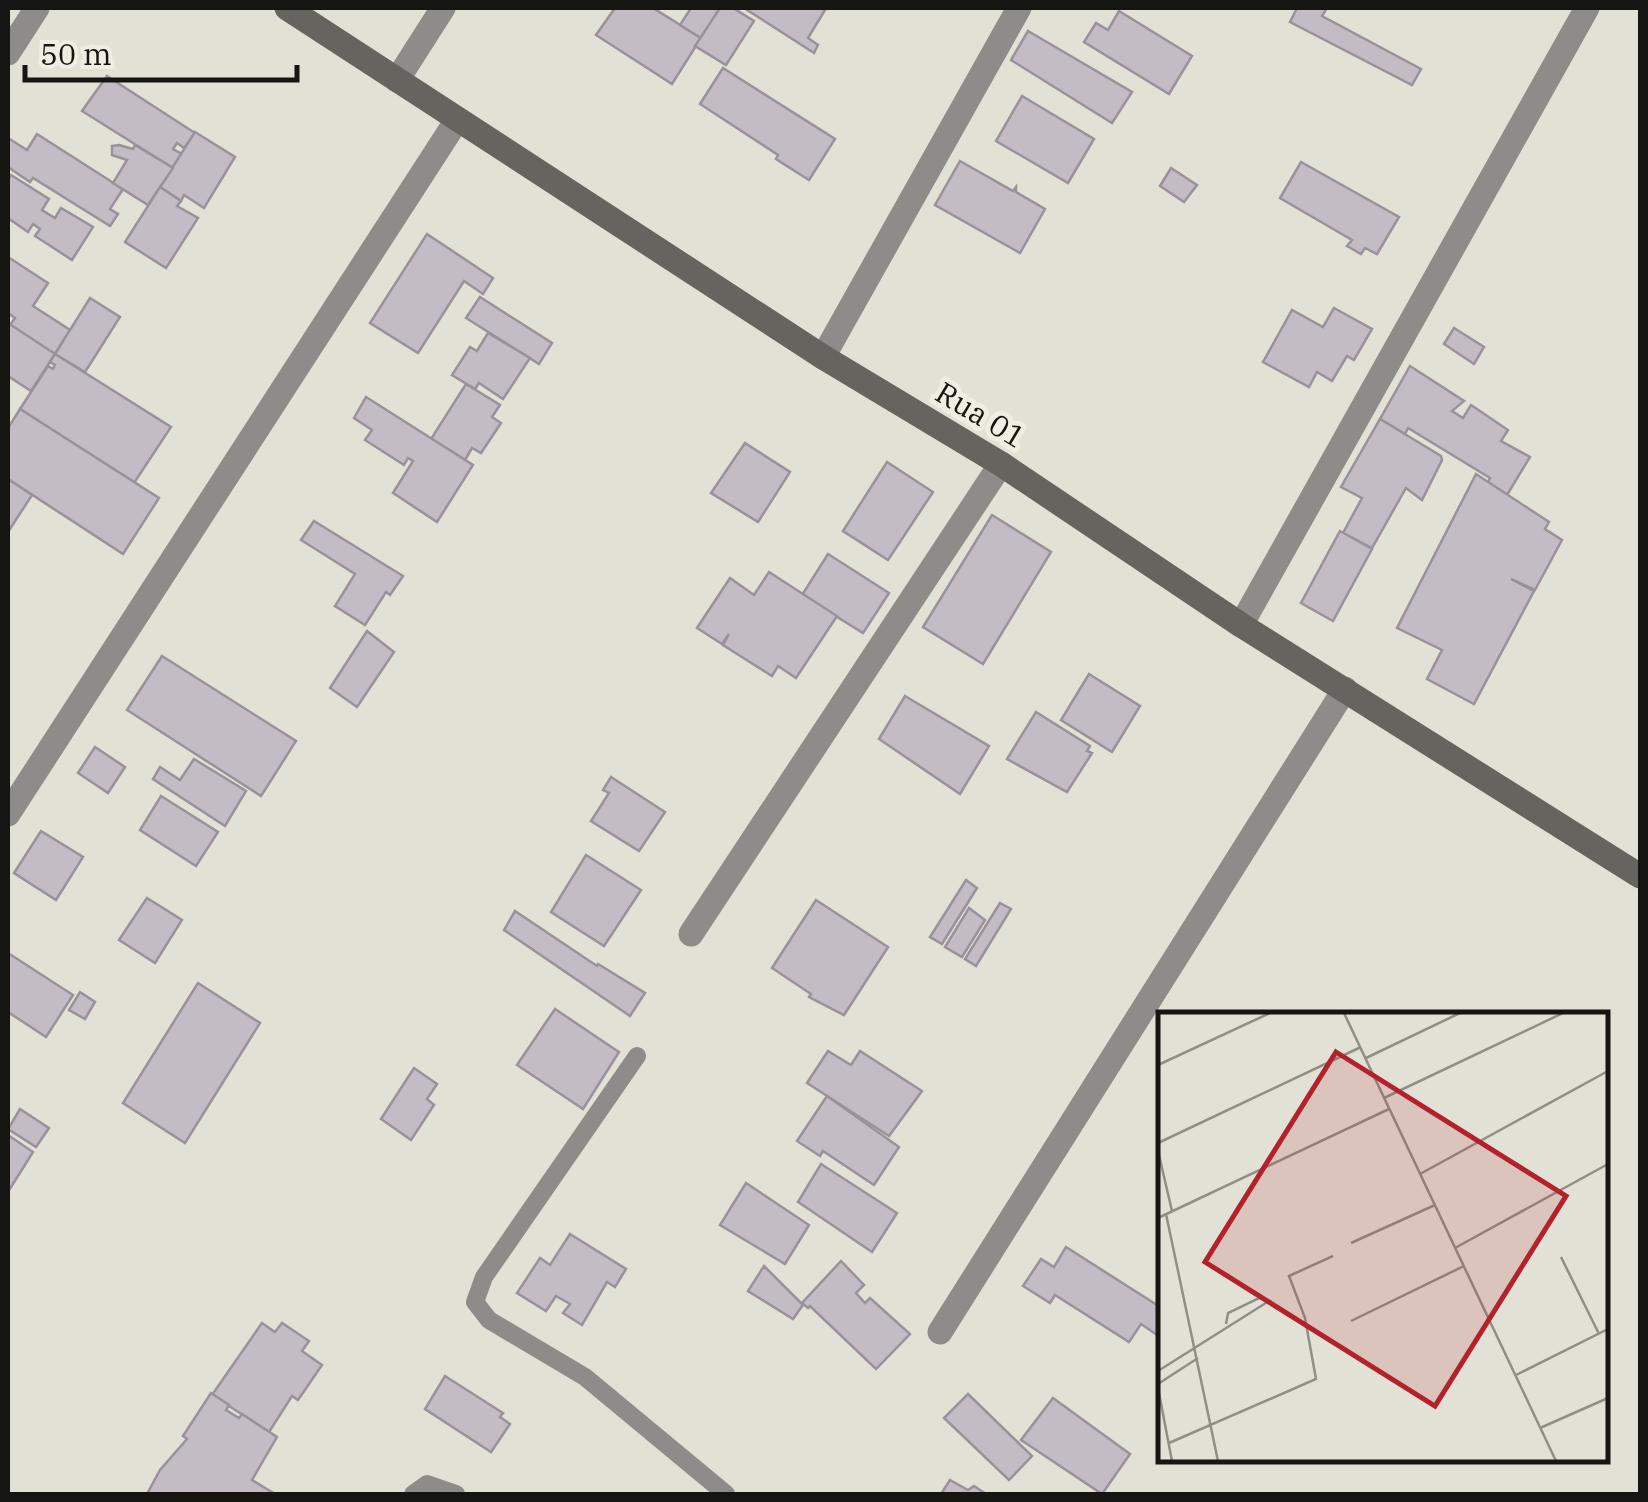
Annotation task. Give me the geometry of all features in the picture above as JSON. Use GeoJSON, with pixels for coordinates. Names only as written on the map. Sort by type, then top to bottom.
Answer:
{"type":"FeatureCollection","features":[{"type":"Feature","properties":{"kind":"street"},"geometry":{"type":"LineString","coordinates":[[8,53],[37,8]]}},
{"type":"Feature","properties":{"kind":"street","name":"Rua 01"},"geometry":{"type":"LineString","coordinates":[[288,8],[824,357],[1002,464],[1241,625],[1640,876]]}},
{"type":"Feature","properties":{"kind":"street"},"geometry":{"type":"LineString","coordinates":[[397,80],[444,8]]}},
{"type":"Feature","properties":{"kind":"street"},"geometry":{"type":"LineString","coordinates":[[824,357],[1018,8]]}},
{"type":"Feature","properties":{"kind":"street"},"geometry":{"type":"LineString","coordinates":[[1241,625],[1587,8]]}},
{"type":"Feature","properties":{"kind":"street"},"geometry":{"type":"LineString","coordinates":[[8,814],[457,120]]}},
{"type":"Feature","properties":{"kind":"street"},"geometry":{"type":"LineString","coordinates":[[691,934],[1002,464]]}},
{"type":"Feature","properties":{"kind":"street"},"geometry":{"type":"LineString","coordinates":[[940,1332],[1345,690]]}},
{"type":"Feature","properties":{"kind":"lane"},"geometry":{"type":"LineString","coordinates":[[637,1056],[484,1276],[475,1302],[489,1320],[586,1376],[726,1494]]}},
{"type":"Feature","properties":{"kind":"lane"},"geometry":{"type":"LineString","coordinates":[[413,1494],[427,1484],[456,1494]]}},
{"type":"Feature","properties":{"kind":"building"},"geometry":{"type":"Polygon","coordinates":[[[615,8],[653,8],[701,38],[672,84],[596,35],[615,8]]]}},
{"type":"Feature","properties":{"kind":"building"},"geometry":{"type":"Polygon","coordinates":[[[691,8],[720,8],[701,38],[680,25],[691,8]]]}},
{"type":"Feature","properties":{"kind":"building"},"geometry":{"type":"Polygon","coordinates":[[[720,8],[733,8],[754,21],[726,65],[695,46],[720,8]]]}},
{"type":"Feature","properties":{"kind":"building"},"geometry":{"type":"Polygon","coordinates":[[[744,8],[825,10],[808,38],[818,45],[814,53],[744,8]]]}},
{"type":"Feature","properties":{"kind":"building"},"geometry":{"type":"Polygon","coordinates":[[[1297,8],[1327,8],[1322,16],[1421,69],[1412,85],[1290,22],[1297,8]]]}},
{"type":"Feature","properties":{"kind":"building"},"geometry":{"type":"Polygon","coordinates":[[[1119,11],[1192,56],[1169,94],[1084,42],[1096,23],[1108,30],[1119,11]]]}},
{"type":"Feature","properties":{"kind":"building"},"geometry":{"type":"Polygon","coordinates":[[[1028,31],[1132,92],[1112,123],[1011,60],[1028,31]]]}},
{"type":"Feature","properties":{"kind":"building"},"geometry":{"type":"Polygon","coordinates":[[[723,68],[835,139],[809,180],[700,104],[723,68]]]}},
{"type":"Feature","properties":{"kind":"building"},"geometry":{"type":"Polygon","coordinates":[[[107,76],[195,133],[184,148],[177,143],[173,149],[182,154],[173,168],[82,111],[107,76]]]}},
{"type":"Feature","properties":{"kind":"building"},"geometry":{"type":"Polygon","coordinates":[[[1022,96],[1094,139],[1068,183],[996,141],[1022,96]]]}},
{"type":"Feature","properties":{"kind":"building"},"geometry":{"type":"Polygon","coordinates":[[[195,132],[235,157],[204,208],[184,195],[181,201],[160,187],[195,132]]]}},
{"type":"Feature","properties":{"kind":"building"},"geometry":{"type":"Polygon","coordinates":[[[37,134],[123,189],[110,209],[118,214],[110,226],[8,167],[8,138],[27,150],[37,134]]]}},
{"type":"Feature","properties":{"kind":"building"},"geometry":{"type":"Polygon","coordinates":[[[135,145],[173,168],[148,205],[113,183],[127,160],[112,155],[112,146],[133,149],[135,145]]]}},
{"type":"Feature","properties":{"kind":"building"},"geometry":{"type":"Polygon","coordinates":[[[960,161],[1013,191],[1016,187],[1016,192],[1045,209],[1020,253],[935,205],[960,161]]]}},
{"type":"Feature","properties":{"kind":"building"},"geometry":{"type":"Polygon","coordinates":[[[1301,162],[1399,217],[1377,254],[1365,248],[1361,254],[1347,246],[1352,240],[1280,198],[1301,162]]]}},
{"type":"Feature","properties":{"kind":"building"},"geometry":{"type":"Polygon","coordinates":[[[1171,168],[1197,185],[1184,202],[1160,186],[1171,168]]]}},
{"type":"Feature","properties":{"kind":"building"},"geometry":{"type":"Polygon","coordinates":[[[11,175],[49,199],[42,210],[55,218],[61,208],[93,227],[72,260],[35,236],[40,229],[33,224],[28,232],[8,218],[11,175]]]}},
{"type":"Feature","properties":{"kind":"building"},"geometry":{"type":"Polygon","coordinates":[[[160,187],[181,201],[177,206],[198,218],[166,268],[125,242],[160,187]]]}},
{"type":"Feature","properties":{"kind":"building"},"geometry":{"type":"Polygon","coordinates":[[[427,234],[493,278],[483,294],[464,281],[418,353],[370,323],[427,234]]]}},
{"type":"Feature","properties":{"kind":"building"},"geometry":{"type":"Polygon","coordinates":[[[8,257],[48,283],[33,306],[70,330],[55,354],[10,325],[15,318],[8,313],[8,257]]]}},
{"type":"Feature","properties":{"kind":"building"},"geometry":{"type":"Polygon","coordinates":[[[480,297],[552,343],[539,364],[466,318],[480,297]]]}},
{"type":"Feature","properties":{"kind":"building"},"geometry":{"type":"Polygon","coordinates":[[[90,298],[120,317],[85,372],[55,354],[90,298]]]}},
{"type":"Feature","properties":{"kind":"building"},"geometry":{"type":"Polygon","coordinates":[[[1334,308],[1372,329],[1354,360],[1347,356],[1332,381],[1317,372],[1309,387],[1263,362],[1292,310],[1323,327],[1334,308]]]}},
{"type":"Feature","properties":{"kind":"building"},"geometry":{"type":"Polygon","coordinates":[[[8,323],[55,354],[31,391],[8,376],[8,323]]]}},
{"type":"Feature","properties":{"kind":"building"},"geometry":{"type":"Polygon","coordinates":[[[1454,328],[1484,347],[1474,364],[1444,344],[1454,328]]]}},
{"type":"Feature","properties":{"kind":"building"},"geometry":{"type":"Polygon","coordinates":[[[488,333],[530,358],[503,399],[479,383],[475,389],[452,375],[470,347],[477,351],[488,333]]]}},
{"type":"Feature","properties":{"kind":"building"},"geometry":{"type":"Polygon","coordinates":[[[55,354],[171,427],[134,483],[20,409],[48,366],[53,369],[55,365],[50,362],[55,354]]]}},
{"type":"Feature","properties":{"kind":"building"},"geometry":{"type":"Polygon","coordinates":[[[1410,366],[1464,401],[1452,411],[1463,418],[1471,405],[1508,430],[1501,441],[1530,457],[1507,495],[1488,482],[1490,478],[1408,428],[1405,434],[1380,419],[1410,366]]]}},
{"type":"Feature","properties":{"kind":"building"},"geometry":{"type":"Polygon","coordinates":[[[466,384],[500,405],[492,417],[501,423],[481,453],[472,448],[465,460],[431,439],[466,384]]]}},
{"type":"Feature","properties":{"kind":"building"},"geometry":{"type":"Polygon","coordinates":[[[366,397],[473,465],[437,522],[393,493],[413,461],[408,458],[404,465],[365,440],[372,430],[354,418],[366,397]]]}},
{"type":"Feature","properties":{"kind":"building"},"geometry":{"type":"Polygon","coordinates":[[[20,409],[159,498],[123,554],[8,479],[8,428],[20,409]]]}},
{"type":"Feature","properties":{"kind":"building"},"geometry":{"type":"Polygon","coordinates":[[[1380,419],[1442,460],[1422,500],[1406,488],[1372,548],[1343,533],[1362,498],[1341,487],[1380,419]]]}},
{"type":"Feature","properties":{"kind":"building"},"geometry":{"type":"Polygon","coordinates":[[[745,443],[790,472],[758,522],[711,493],[745,443]]]}},
{"type":"Feature","properties":{"kind":"building"},"geometry":{"type":"Polygon","coordinates":[[[887,462],[933,492],[888,560],[843,531],[887,462]]]}},
{"type":"Feature","properties":{"kind":"building"},"geometry":{"type":"Polygon","coordinates":[[[1476,474],[1549,522],[1545,529],[1562,540],[1535,590],[1511,579],[1534,591],[1474,704],[1427,679],[1442,650],[1397,628],[1476,474]]]}},
{"type":"Feature","properties":{"kind":"building"},"geometry":{"type":"Polygon","coordinates":[[[8,479],[32,495],[8,532],[8,479]]]}},
{"type":"Feature","properties":{"kind":"building"},"geometry":{"type":"Polygon","coordinates":[[[992,515],[1051,552],[983,664],[923,627],[992,515]]]}},
{"type":"Feature","properties":{"kind":"building"},"geometry":{"type":"Polygon","coordinates":[[[314,521],[403,576],[390,595],[386,592],[365,625],[335,606],[355,574],[301,540],[314,521]]]}},
{"type":"Feature","properties":{"kind":"building"},"geometry":{"type":"Polygon","coordinates":[[[1340,531],[1372,549],[1333,621],[1301,603],[1340,531]]]}},
{"type":"Feature","properties":{"kind":"building"},"geometry":{"type":"Polygon","coordinates":[[[828,554],[889,593],[863,633],[802,595],[828,554]]]}},
{"type":"Feature","properties":{"kind":"building"},"geometry":{"type":"Polygon","coordinates":[[[769,572],[837,616],[796,678],[778,666],[772,676],[723,645],[729,634],[722,644],[697,628],[730,578],[754,595],[769,572]]]}},
{"type":"Feature","properties":{"kind":"building"},"geometry":{"type":"Polygon","coordinates":[[[367,631],[394,652],[357,707],[330,688],[367,631]]]}},
{"type":"Feature","properties":{"kind":"building"},"geometry":{"type":"Polygon","coordinates":[[[162,656],[296,741],[261,796],[127,710],[162,656]]]}},
{"type":"Feature","properties":{"kind":"building"},"geometry":{"type":"Polygon","coordinates":[[[1089,674],[1140,706],[1112,752],[1061,720],[1089,674]]]}},
{"type":"Feature","properties":{"kind":"building"},"geometry":{"type":"Polygon","coordinates":[[[905,696],[989,746],[960,794],[879,739],[905,696]]]}},
{"type":"Feature","properties":{"kind":"building"},"geometry":{"type":"Polygon","coordinates":[[[1036,712],[1090,746],[1087,751],[1092,753],[1067,792],[1007,759],[1036,712]]]}},
{"type":"Feature","properties":{"kind":"building"},"geometry":{"type":"Polygon","coordinates":[[[95,747],[125,767],[108,793],[78,773],[95,747]]]}},
{"type":"Feature","properties":{"kind":"building"},"geometry":{"type":"Polygon","coordinates":[[[194,759],[246,791],[225,826],[153,779],[160,767],[180,780],[194,759]]]}},
{"type":"Feature","properties":{"kind":"building"},"geometry":{"type":"Polygon","coordinates":[[[611,777],[665,812],[639,851],[591,821],[609,793],[603,790],[611,777]]]}},
{"type":"Feature","properties":{"kind":"building"},"geometry":{"type":"Polygon","coordinates":[[[161,796],[218,832],[196,866],[140,830],[161,796]]]}},
{"type":"Feature","properties":{"kind":"building"},"geometry":{"type":"Polygon","coordinates":[[[41,831],[83,857],[56,900],[14,873],[41,831]]]}},
{"type":"Feature","properties":{"kind":"building"},"geometry":{"type":"Polygon","coordinates":[[[586,855],[641,890],[604,946],[551,912],[586,855]]]}},
{"type":"Feature","properties":{"kind":"building"},"geometry":{"type":"Polygon","coordinates":[[[966,880],[977,888],[942,944],[930,937],[966,880]]]}},
{"type":"Feature","properties":{"kind":"building"},"geometry":{"type":"Polygon","coordinates":[[[147,898],[182,920],[155,963],[119,940],[147,898]]]}},
{"type":"Feature","properties":{"kind":"building"},"geometry":{"type":"Polygon","coordinates":[[[816,900],[888,947],[844,1015],[809,997],[811,994],[772,968],[816,900]]]}},
{"type":"Feature","properties":{"kind":"building"},"geometry":{"type":"Polygon","coordinates":[[[1000,903],[1011,909],[976,966],[965,959],[1000,903]]]}},
{"type":"Feature","properties":{"kind":"building"},"geometry":{"type":"Polygon","coordinates":[[[969,908],[985,920],[962,957],[945,947],[969,908]]]}},
{"type":"Feature","properties":{"kind":"building"},"geometry":{"type":"Polygon","coordinates":[[[515,911],[645,993],[630,1016],[504,930],[515,911]]]}},
{"type":"Feature","properties":{"kind":"building"},"geometry":{"type":"Polygon","coordinates":[[[8,953],[73,995],[46,1037],[8,1012],[8,953]]]}},
{"type":"Feature","properties":{"kind":"building"},"geometry":{"type":"Polygon","coordinates":[[[198,983],[260,1023],[185,1143],[123,1103],[198,983]]]}},
{"type":"Feature","properties":{"kind":"building"},"geometry":{"type":"Polygon","coordinates":[[[80,992],[95,1002],[85,1019],[69,1010],[80,992]]]}},
{"type":"Feature","properties":{"kind":"building"},"geometry":{"type":"Polygon","coordinates":[[[555,1009],[619,1052],[583,1109],[517,1065],[555,1009]]]}},
{"type":"Feature","properties":{"kind":"building"},"geometry":{"type":"Polygon","coordinates":[[[828,1051],[851,1065],[860,1051],[922,1091],[889,1136],[807,1083],[828,1051]]]}},
{"type":"Feature","properties":{"kind":"building"},"geometry":{"type":"Polygon","coordinates":[[[414,1068],[437,1084],[427,1099],[434,1105],[411,1140],[381,1119],[414,1068]]]}},
{"type":"Feature","properties":{"kind":"building"},"geometry":{"type":"Polygon","coordinates":[[[827,1096],[899,1147],[874,1185],[823,1151],[820,1156],[797,1141],[827,1096]]]}},
{"type":"Feature","properties":{"kind":"building"},"geometry":{"type":"Polygon","coordinates":[[[20,1109],[49,1128],[36,1147],[8,1129],[20,1109]]]}},
{"type":"Feature","properties":{"kind":"building"},"geometry":{"type":"Polygon","coordinates":[[[8,1135],[33,1152],[8,1192],[8,1135]]]}},
{"type":"Feature","properties":{"kind":"building"},"geometry":{"type":"Polygon","coordinates":[[[821,1164],[897,1213],[872,1252],[798,1202],[821,1164]]]}},
{"type":"Feature","properties":{"kind":"building"},"geometry":{"type":"Polygon","coordinates":[[[746,1183],[809,1225],[785,1264],[720,1225],[746,1183]]]}},
{"type":"Feature","properties":{"kind":"building"},"geometry":{"type":"Polygon","coordinates":[[[570,1234],[626,1269],[615,1287],[607,1282],[582,1325],[563,1313],[570,1304],[556,1296],[546,1311],[517,1293],[540,1258],[550,1265],[570,1234]]]}},
{"type":"Feature","properties":{"kind":"building"},"geometry":{"type":"Polygon","coordinates":[[[1066,1247],[1158,1306],[1158,1336],[1141,1324],[1129,1342],[1055,1295],[1050,1303],[1023,1286],[1041,1259],[1054,1267],[1066,1247]]]}},
{"type":"Feature","properties":{"kind":"building"},"geometry":{"type":"Polygon","coordinates":[[[841,1261],[864,1285],[856,1293],[865,1303],[870,1298],[910,1334],[876,1369],[810,1306],[802,1303],[841,1261]]]}},
{"type":"Feature","properties":{"kind":"building"},"geometry":{"type":"Polygon","coordinates":[[[764,1266],[803,1305],[793,1319],[748,1291],[764,1266]]]}},
{"type":"Feature","properties":{"kind":"building"},"geometry":{"type":"Polygon","coordinates":[[[262,1323],[275,1332],[282,1323],[309,1341],[302,1351],[322,1365],[298,1400],[292,1396],[269,1432],[212,1395],[262,1323]]]}},
{"type":"Feature","properties":{"kind":"building"},"geometry":{"type":"Polygon","coordinates":[[[445,1376],[503,1413],[500,1417],[510,1424],[491,1452],[425,1409],[445,1376]]]}},
{"type":"Feature","properties":{"kind":"building"},"geometry":{"type":"Polygon","coordinates":[[[211,1393],[229,1405],[226,1410],[239,1418],[242,1414],[277,1437],[252,1480],[275,1494],[147,1494],[160,1470],[187,1439],[183,1436],[211,1393]]]}},
{"type":"Feature","properties":{"kind":"building"},"geometry":{"type":"Polygon","coordinates":[[[968,1394],[1032,1456],[1009,1480],[944,1418],[968,1394]]]}},
{"type":"Feature","properties":{"kind":"building"},"geometry":{"type":"Polygon","coordinates":[[[1053,1398],[1130,1454],[1102,1494],[1021,1440],[1053,1398]]]}},
{"type":"Feature","properties":{"kind":"building"},"geometry":{"type":"Polygon","coordinates":[[[950,1480],[968,1490],[974,1486],[986,1494],[941,1494],[950,1480]]]}}]}
